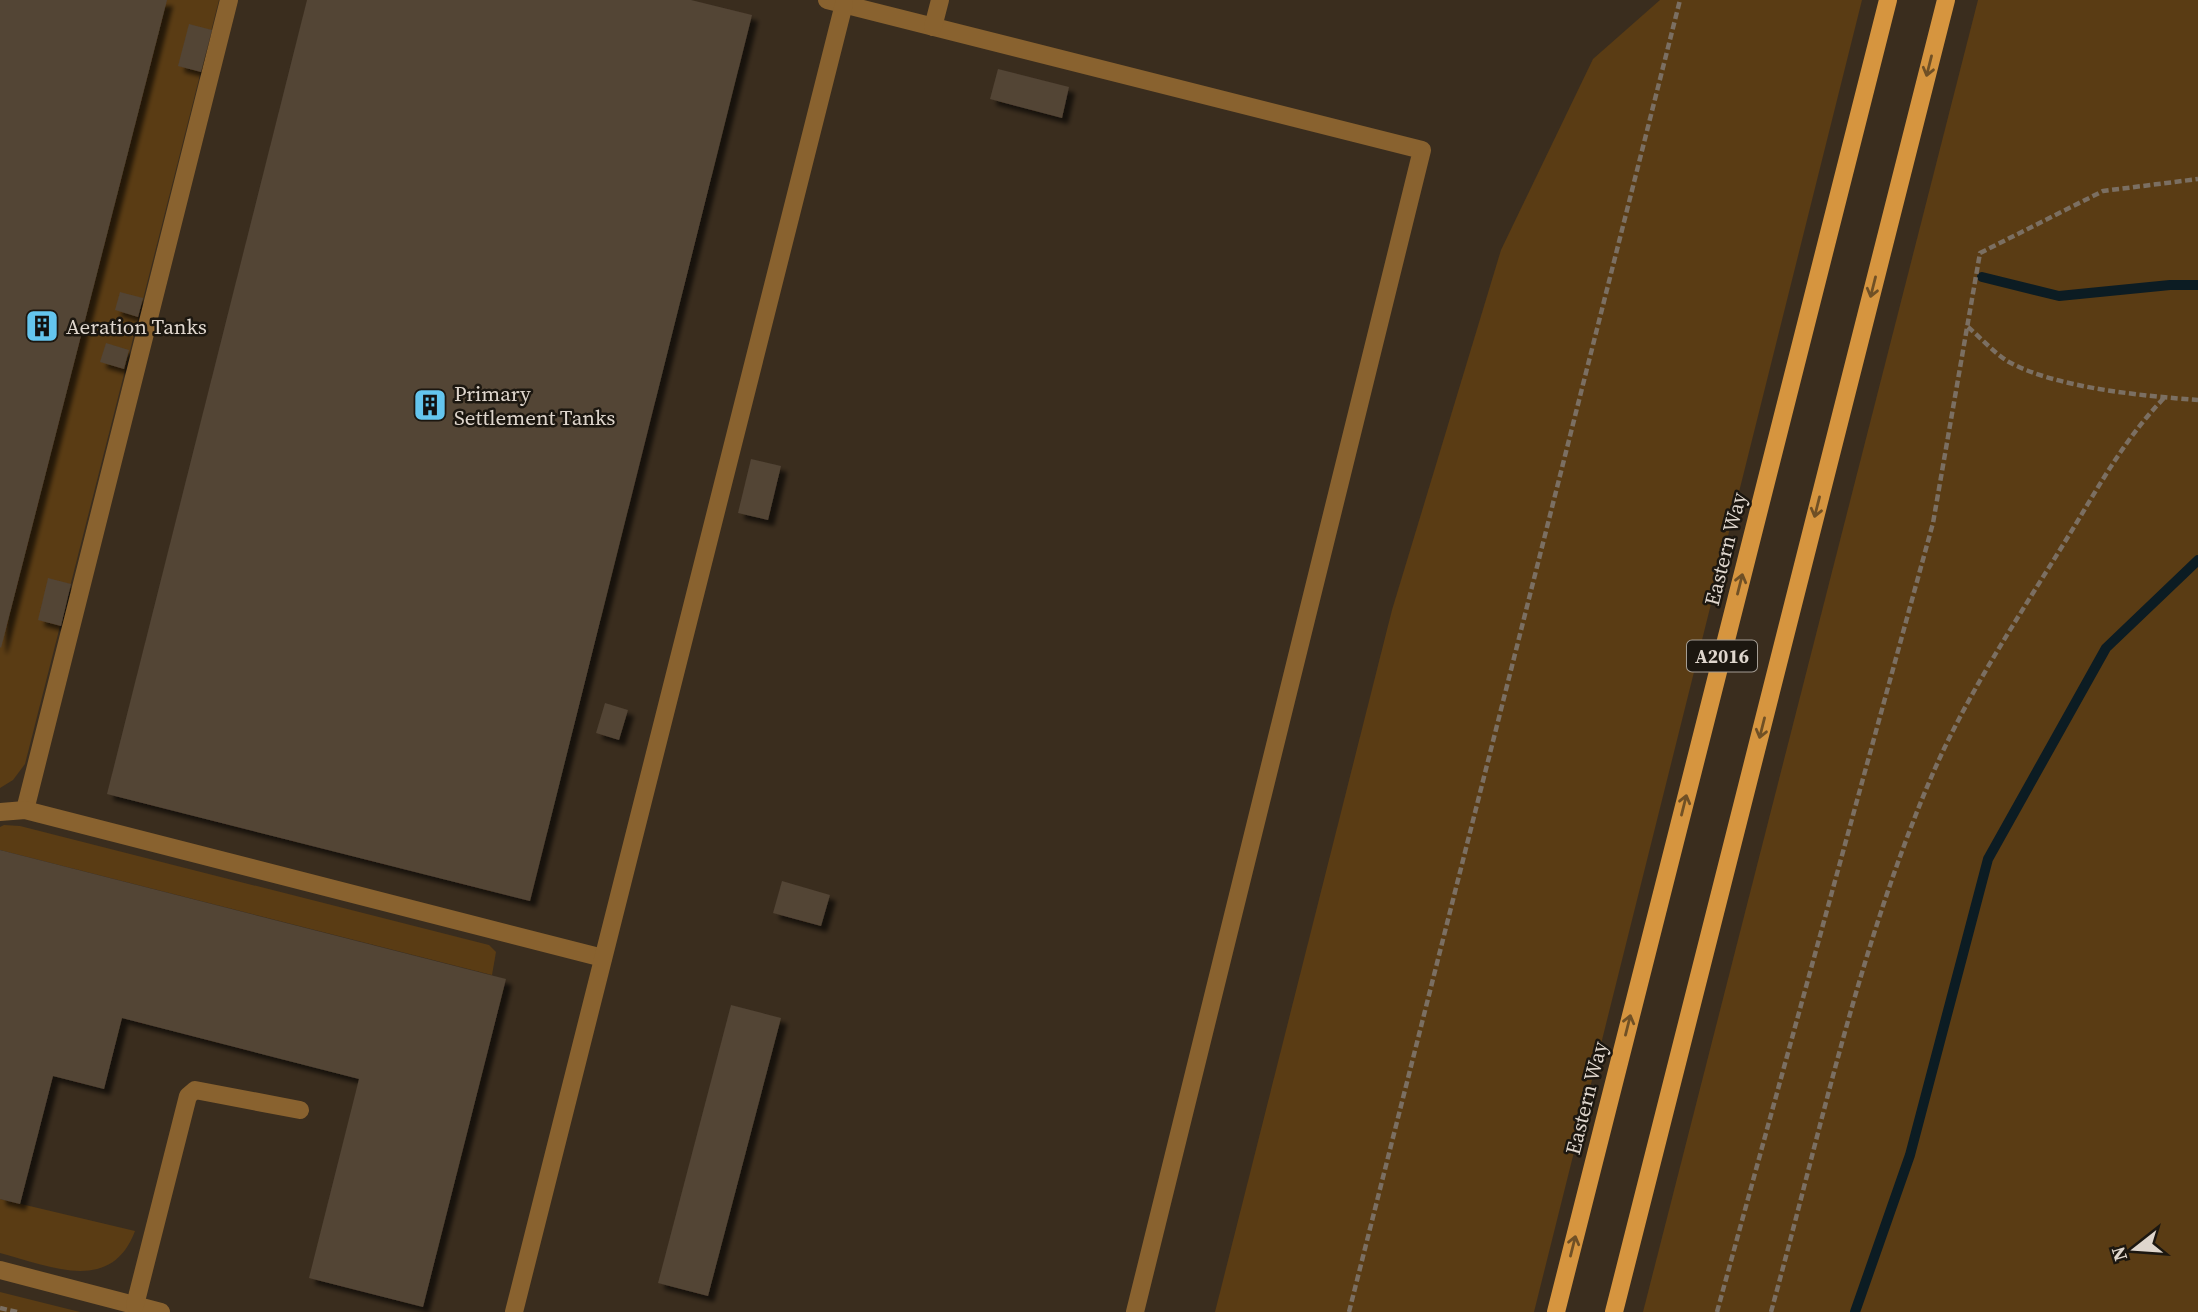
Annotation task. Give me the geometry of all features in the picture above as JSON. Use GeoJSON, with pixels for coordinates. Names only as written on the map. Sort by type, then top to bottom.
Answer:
{"type":"FeatureCollection","features":[{"type":"Feature","properties":{"kind":"main road","name":"Eastern Way"},"geometry":{"type":"LineString","coordinates":[[1556,1312],[1888,0]]}},
{"type":"Feature","properties":{"kind":"main road","name":"A2016"},"geometry":{"type":"LineString","coordinates":[[1614,1312],[1946,0]]}},
{"type":"Feature","properties":{"kind":"lane"},"geometry":{"type":"LineString","coordinates":[[25,810],[229,0]]}},
{"type":"Feature","properties":{"kind":"lane"},"geometry":{"type":"LineString","coordinates":[[933,27],[940,0]]}},
{"type":"Feature","properties":{"kind":"lane"},"geometry":{"type":"LineString","coordinates":[[514,1312],[836,2],[1422,150],[1135,1312]]}},
{"type":"Feature","properties":{"kind":"lane"},"geometry":{"type":"LineString","coordinates":[[0,812],[25,810],[603,958]]}},
{"type":"Feature","properties":{"kind":"lane"},"geometry":{"type":"LineString","coordinates":[[135,1305],[188,1096],[195,1090],[300,1110]]}},
{"type":"Feature","properties":{"kind":"lane"},"geometry":{"type":"LineString","coordinates":[[0,1270],[161,1312]]}},
{"type":"Feature","properties":{"kind":"path"},"geometry":{"type":"LineString","coordinates":[[1349,1312],[1680,0]]}},
{"type":"Feature","properties":{"kind":"path"},"geometry":{"type":"LineString","coordinates":[[1717,1312],[1933,523],[1980,253],[2103,191],[2198,179]]}},
{"type":"Feature","properties":{"kind":"path"},"geometry":{"type":"LineString","coordinates":[[1968,326],[2007,360],[2034,373],[2165,397],[2198,400]]}},
{"type":"Feature","properties":{"kind":"path"},"geometry":{"type":"LineString","coordinates":[[1771,1312],[1863,970],[1895,867],[1931,776],[2018,613],[2139,423],[2165,397]]}},
{"type":"Feature","properties":{"kind":"path"},"geometry":{"type":"LineString","coordinates":[[0,1308],[17,1312]]}},
{"type":"Feature","properties":{"kind":"shaded area"},"geometry":{"type":"Polygon","coordinates":[[[0,0],[219,0],[25,764],[13,780],[0,788],[0,0]]]}},
{"type":"Feature","properties":{"kind":"shaded area"},"geometry":{"type":"Polygon","coordinates":[[[1660,0],[1862,0],[1534,1312],[1215,1312],[1392,610],[1501,250],[1593,59],[1660,0]]]}},
{"type":"Feature","properties":{"kind":"shaded area"},"geometry":{"type":"Polygon","coordinates":[[[1978,0],[2198,0],[2198,1312],[1643,1312],[1978,0]]]}},
{"type":"Feature","properties":{"kind":"shaded area"},"geometry":{"type":"Polygon","coordinates":[[[20,826],[489,945],[496,952],[492,975],[0,850],[0,827],[20,826]]]}},
{"type":"Feature","properties":{"kind":"shaded area"},"geometry":{"type":"Polygon","coordinates":[[[0,1199],[135,1231],[124,1251],[111,1263],[95,1270],[58,1269],[0,1253],[0,1199]]]}},
{"type":"Feature","properties":{"kind":"shaded area"},"geometry":{"type":"Polygon","coordinates":[[[0,1292],[80,1312],[0,1312],[0,1292]]]}},
{"type":"Feature","properties":{"kind":"building","name":"Aeration Tanks"},"geometry":{"type":"Polygon","coordinates":[[[0,0],[167,0],[1,648],[0,647],[0,0]]]}},
{"type":"Feature","properties":{"kind":"building","name":"Primary Settlement Tanks"},"geometry":{"type":"Polygon","coordinates":[[[307,0],[691,0],[752,15],[530,901],[107,794],[307,0]]]}},
{"type":"Feature","properties":{"kind":"building"},"geometry":{"type":"Polygon","coordinates":[[[189,24],[212,30],[201,72],[178,66],[189,24]]]}},
{"type":"Feature","properties":{"kind":"building"},"geometry":{"type":"Polygon","coordinates":[[[998,69],[1069,87],[1062,118],[990,99],[998,69]]]}},
{"type":"Feature","properties":{"kind":"building"},"geometry":{"type":"Polygon","coordinates":[[[120,292],[143,298],[138,317],[115,310],[120,292]]]}},
{"type":"Feature","properties":{"kind":"building"},"geometry":{"type":"Polygon","coordinates":[[[106,343],[129,350],[124,369],[100,362],[106,343]]]}},
{"type":"Feature","properties":{"kind":"building"},"geometry":{"type":"Polygon","coordinates":[[[751,459],[781,466],[768,520],[738,513],[751,459]]]}},
{"type":"Feature","properties":{"kind":"building"},"geometry":{"type":"Polygon","coordinates":[[[48,578],[71,584],[61,626],[38,620],[48,578]]]}},
{"type":"Feature","properties":{"kind":"building"},"geometry":{"type":"Polygon","coordinates":[[[605,703],[628,710],[619,740],[596,733],[605,703]]]}},
{"type":"Feature","properties":{"kind":"building"},"geometry":{"type":"Polygon","coordinates":[[[0,850],[506,979],[423,1307],[309,1278],[359,1079],[122,1018],[104,1089],[53,1076],[20,1204],[0,1199],[0,850]]]}},
{"type":"Feature","properties":{"kind":"building"},"geometry":{"type":"Polygon","coordinates":[[[782,881],[830,895],[821,926],[773,913],[782,881]]]}},
{"type":"Feature","properties":{"kind":"building"},"geometry":{"type":"Polygon","coordinates":[[[731,1005],[781,1018],[708,1296],[658,1283],[731,1005]]]}},
{"type":"Feature","properties":{"kind":"waterway"},"geometry":{"type":"LineString","coordinates":[[1982,277],[2059,296],[2170,285],[2198,285]]}},
{"type":"Feature","properties":{"kind":"waterway"},"geometry":{"type":"LineString","coordinates":[[1855,1312],[1910,1155],[1988,859],[2106,648],[2198,560]]}},
{"type":"Feature","properties":{"kind":"place","name":"Aeration Tanks"},"geometry":{"type":"Point","coordinates":[42,326]}},
{"type":"Feature","properties":{"kind":"place","name":"Primary Settlement Tanks"},"geometry":{"type":"Point","coordinates":[430,405]}}]}
